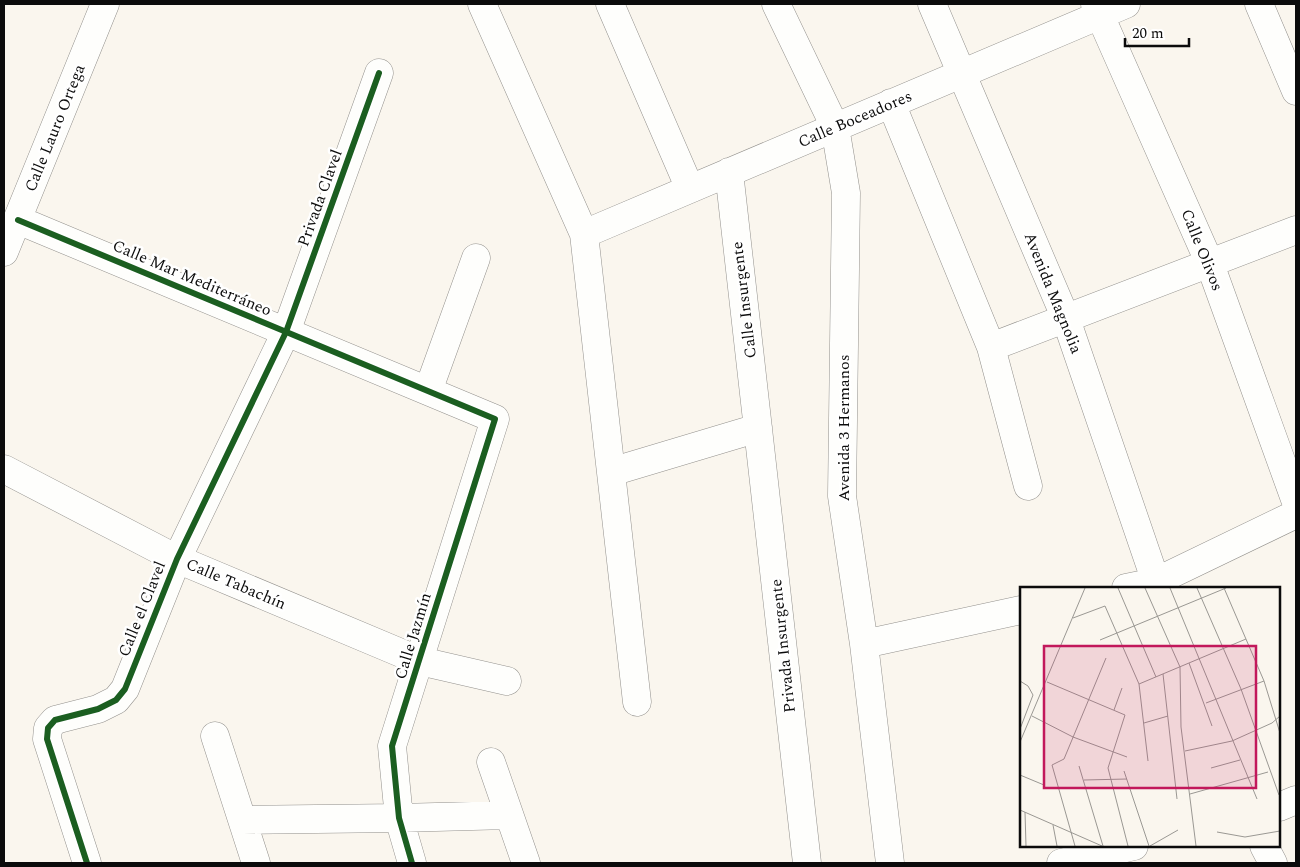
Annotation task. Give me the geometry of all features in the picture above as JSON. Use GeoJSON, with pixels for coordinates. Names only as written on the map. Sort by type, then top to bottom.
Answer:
{"type":"FeatureCollection","features":[{"type":"Feature","properties":{"kind":"street","name":"Calle Lauro Ortega"},"geometry":{"type":"LineString","coordinates":[[4,252],[105,4]]}},
{"type":"Feature","properties":{"kind":"street"},"geometry":{"type":"LineString","coordinates":[[482,4],[584,234],[637,702]]}},
{"type":"Feature","properties":{"kind":"street"},"geometry":{"type":"LineString","coordinates":[[610,4],[690,189]]}},
{"type":"Feature","properties":{"kind":"street","name":"Avenida 3 Hermanos"},"geometry":{"type":"LineString","coordinates":[[776,4],[835,127],[846,194],[842,496],[864,644],[890,863]]}},
{"type":"Feature","properties":{"kind":"street","name":"Avenida Magnolia"},"geometry":{"type":"LineString","coordinates":[[932,4],[1066,319],[1157,585]]}},
{"type":"Feature","properties":{"kind":"street","name":"Calle Boceadores"},"geometry":{"type":"LineString","coordinates":[[584,234],[962,73],[1097,9],[1126,4]]}},
{"type":"Feature","properties":{"kind":"street"},"geometry":{"type":"LineString","coordinates":[[1259,4],[1296,91]]}},
{"type":"Feature","properties":{"kind":"street","name":"Calle Olivos"},"geometry":{"type":"LineString","coordinates":[[1097,9],[1210,264],[1296,502]]}},
{"type":"Feature","properties":{"kind":"street","name":"Privada Clavel"},"geometry":{"type":"LineString","coordinates":[[286,332],[379,73]]}},
{"type":"Feature","properties":{"kind":"street"},"geometry":{"type":"LineString","coordinates":[[891,103],[991,347],[1028,486]]}},
{"type":"Feature","properties":{"kind":"street","name":"Calle Insurgente"},"geometry":{"type":"LineString","coordinates":[[729,172],[758,428]]}},
{"type":"Feature","properties":{"kind":"street","name":"Calle Mar Mediterráneo"},"geometry":{"type":"LineString","coordinates":[[18,220],[495,419]]}},
{"type":"Feature","properties":{"kind":"street"},"geometry":{"type":"LineString","coordinates":[[991,347],[1296,230]]}},
{"type":"Feature","properties":{"kind":"street"},"geometry":{"type":"LineString","coordinates":[[428,391],[476,258]]}},
{"type":"Feature","properties":{"kind":"street","name":"Calle el Clavel"},"geometry":{"type":"LineString","coordinates":[[87,863],[47,739],[48,728],[55,720],[98,709],[116,700],[125,689],[177,559],[286,332]]}},
{"type":"Feature","properties":{"kind":"street","name":"Calle Jazmín"},"geometry":{"type":"LineString","coordinates":[[412,863],[399,818],[392,746],[495,419]]}},
{"type":"Feature","properties":{"kind":"street"},"geometry":{"type":"LineString","coordinates":[[611,472],[758,428]]}},
{"type":"Feature","properties":{"kind":"street","name":"Privada Insurgente"},"geometry":{"type":"LineString","coordinates":[[758,428],[807,863]]}},
{"type":"Feature","properties":{"kind":"street","name":"Calle Tabachín"},"geometry":{"type":"LineString","coordinates":[[4,470],[177,559],[420,661],[507,681]]}},
{"type":"Feature","properties":{"kind":"street"},"geometry":{"type":"LineString","coordinates":[[1136,587],[1157,585],[1296,514]]}},
{"type":"Feature","properties":{"kind":"street"},"geometry":{"type":"LineString","coordinates":[[864,644],[1020,610]]}},
{"type":"Feature","properties":{"kind":"street"},"geometry":{"type":"LineString","coordinates":[[215,736],[256,863]]}},
{"type":"Feature","properties":{"kind":"street"},"geometry":{"type":"LineString","coordinates":[[491,762],[526,863]]}},
{"type":"Feature","properties":{"kind":"street"},"geometry":{"type":"LineString","coordinates":[[1280,807],[1296,800]]}},
{"type":"Feature","properties":{"kind":"street"},"geometry":{"type":"LineString","coordinates":[[243,820],[509,815]]}},
{"type":"Feature","properties":{"kind":"street"},"geometry":{"type":"LineString","coordinates":[[1061,863],[1130,847]]}},
{"type":"Feature","properties":{"kind":"street"},"geometry":{"type":"LineString","coordinates":[[1265,847],[1273,863]]}},
{"type":"Feature","properties":{"kind":"cycle path"},"geometry":{"type":"LineString","coordinates":[[87,863],[47,739],[48,728],[55,720],[98,709],[116,700],[125,689],[177,559],[286,332],[379,73]]}},
{"type":"Feature","properties":{"kind":"cycle path"},"geometry":{"type":"LineString","coordinates":[[18,220],[495,419],[392,746],[399,818],[412,863]]}}]}
